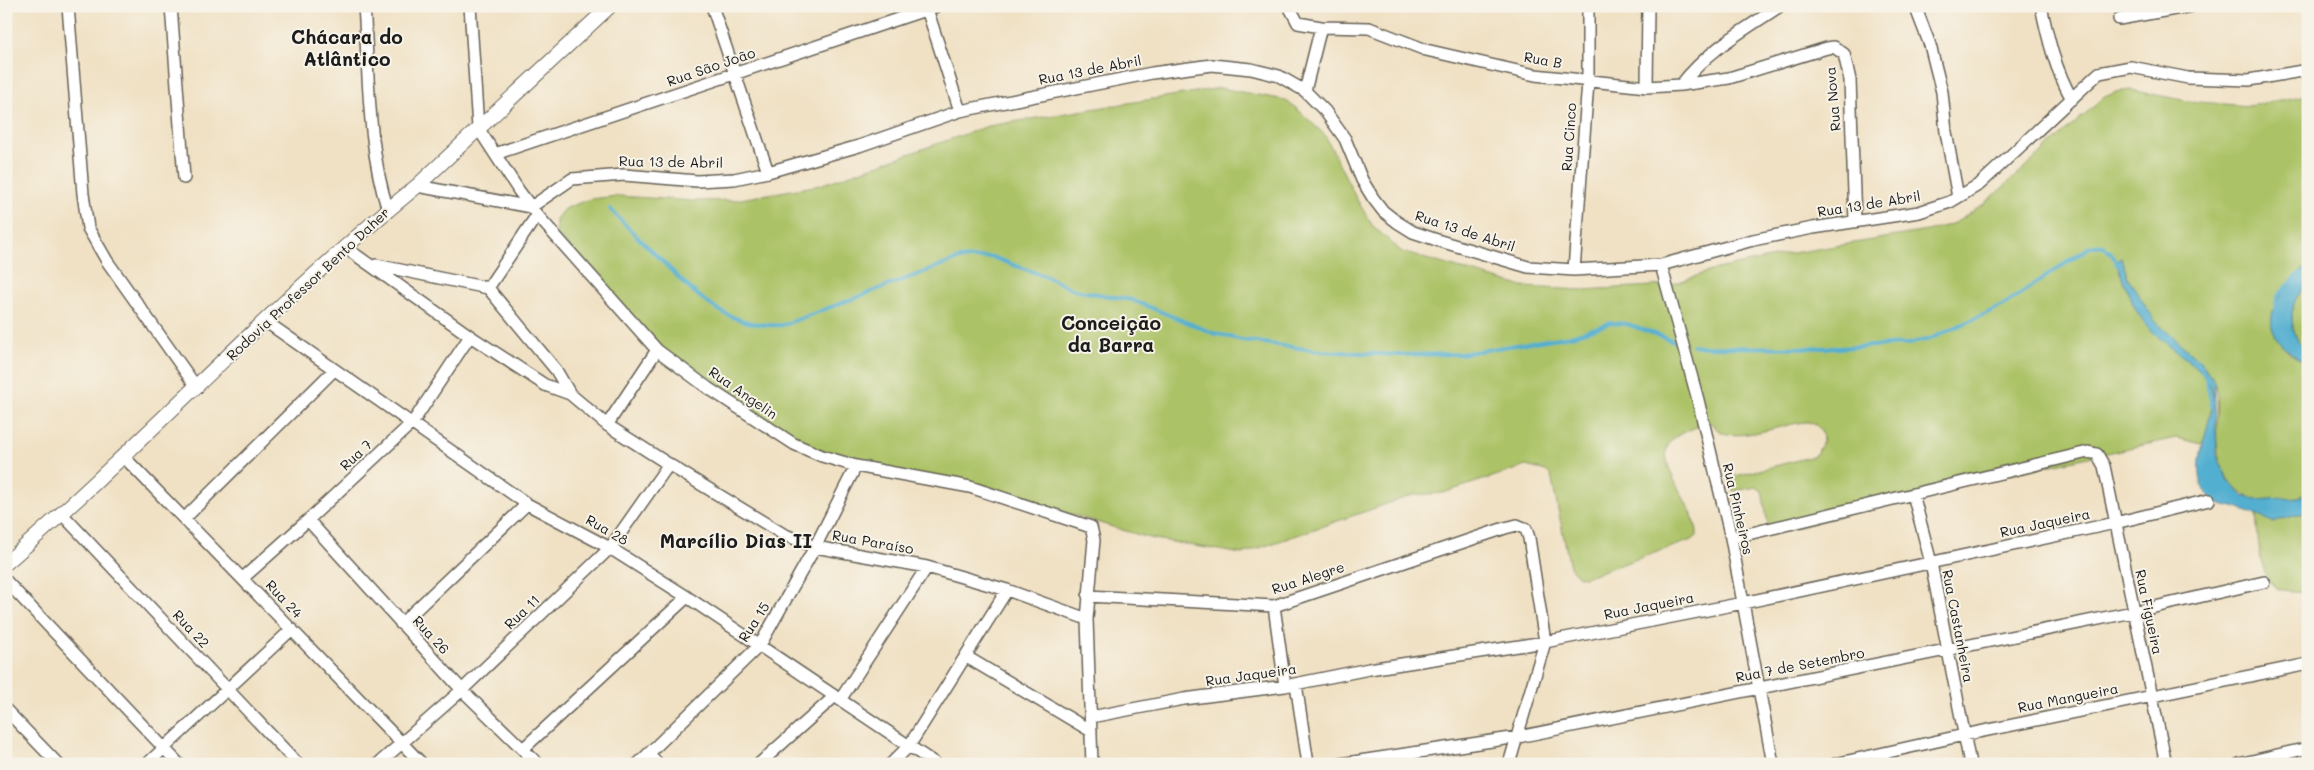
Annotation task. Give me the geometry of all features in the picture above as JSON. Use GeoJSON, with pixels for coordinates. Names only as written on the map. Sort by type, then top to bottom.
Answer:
{"type":"FeatureCollection","features":[{"type":"Feature","properties":{"kind":"street"},"geometry":{"type":"LineString","coordinates":[[68,6],[88,228],[95,242],[197,388]]}},
{"type":"Feature","properties":{"kind":"street"},"geometry":{"type":"LineString","coordinates":[[171,6],[184,178]]}},
{"type":"Feature","properties":{"kind":"street"},"geometry":{"type":"LineString","coordinates":[[364,6],[374,146],[380,185],[388,210]]}},
{"type":"Feature","properties":{"kind":"street"},"geometry":{"type":"LineString","coordinates":[[470,6],[478,128]]}},
{"type":"Feature","properties":{"kind":"street"},"geometry":{"type":"LineString","coordinates":[[712,6],[768,172]]}},
{"type":"Feature","properties":{"kind":"street","name":"Rua B"},"geometry":{"type":"LineString","coordinates":[[1289,6],[1298,22],[1321,27],[1369,28],[1426,50],[1535,75],[1647,87],[1681,85]]}},
{"type":"Feature","properties":{"kind":"street","name":"Rua Cinco"},"geometry":{"type":"LineString","coordinates":[[1574,270],[1588,82],[1588,6]]}},
{"type":"Feature","properties":{"kind":"street"},"geometry":{"type":"LineString","coordinates":[[1647,87],[1648,6]]}},
{"type":"Feature","properties":{"kind":"street"},"geometry":{"type":"LineString","coordinates":[[1681,85],[1694,67],[1719,45],[1780,6]]}},
{"type":"Feature","properties":{"kind":"street"},"geometry":{"type":"LineString","coordinates":[[1915,6],[1930,45],[1942,92],[1946,132],[1957,192],[1964,194]]}},
{"type":"Feature","properties":{"kind":"street"},"geometry":{"type":"LineString","coordinates":[[2041,6],[2051,52],[2061,80],[2072,99]]}},
{"type":"Feature","properties":{"kind":"street"},"geometry":{"type":"LineString","coordinates":[[2119,19],[2192,6]]}},
{"type":"Feature","properties":{"kind":"street","name":"Rodovia Professor Bento Daher"},"geometry":{"type":"LineString","coordinates":[[6,563],[62,514],[197,388],[265,321],[417,186],[611,7]]}},
{"type":"Feature","properties":{"kind":"street"},"geometry":{"type":"LineString","coordinates":[[930,7],[960,111]]}},
{"type":"Feature","properties":{"kind":"street","name":"Rua São João"},"geometry":{"type":"LineString","coordinates":[[495,154],[930,7]]}},
{"type":"Feature","properties":{"kind":"street"},"geometry":{"type":"LineString","coordinates":[[1305,91],[1321,27]]}},
{"type":"Feature","properties":{"kind":"street","name":"Rua Nova"},"geometry":{"type":"LineString","coordinates":[[1681,85],[1730,78],[1827,48],[1834,47],[1839,50],[1844,54],[1850,80],[1855,221]]}},
{"type":"Feature","properties":{"kind":"street","name":"Rua 13 de Abril"},"geometry":{"type":"LineString","coordinates":[[534,211],[567,182],[583,178],[624,175],[697,180],[734,179],[768,172],[859,146],[960,111],[1152,73],[1212,65],[1251,69],[1279,76],[1305,91],[1325,111],[1345,139],[1360,174],[1373,198],[1383,211],[1397,222],[1422,235],[1519,265],[1574,270],[1661,265],[1753,240],[1855,221],[1919,212],[1950,202],[1994,172],[2099,73],[2131,67],[2211,81],[2249,80],[2308,70]]}},
{"type":"Feature","properties":{"kind":"street","name":"Rua Angelin"},"geometry":{"type":"LineString","coordinates":[[478,128],[534,211],[657,350],[773,432],[822,456],[856,466],[970,487],[1091,527],[1094,540],[1088,596]]}},
{"type":"Feature","properties":{"kind":"street"},"geometry":{"type":"LineString","coordinates":[[417,186],[534,211],[488,288]]}},
{"type":"Feature","properties":{"kind":"street","name":"Rua Paraíso"},"geometry":{"type":"LineString","coordinates":[[346,248],[372,264],[470,336],[545,385],[570,394],[607,424],[783,534],[816,547],[927,567],[1007,590],[1087,619]]}},
{"type":"Feature","properties":{"kind":"street","name":"Rua Paraíso"},"geometry":{"type":"LineString","coordinates":[[372,264],[488,288],[556,370],[570,394]]}},
{"type":"Feature","properties":{"kind":"street","name":"Rua Pinheiros"},"geometry":{"type":"LineString","coordinates":[[1661,265],[1698,400],[1730,538],[1773,764]]}},
{"type":"Feature","properties":{"kind":"street","name":"Rua 28"},"geometry":{"type":"LineString","coordinates":[[265,321],[334,370],[413,422],[528,504],[610,548],[687,596],[936,764]]}},
{"type":"Feature","properties":{"kind":"street","name":"Rua 7"},"geometry":{"type":"LineString","coordinates":[[243,578],[413,422],[470,336]]}},
{"type":"Feature","properties":{"kind":"street"},"geometry":{"type":"LineString","coordinates":[[607,424],[657,350]]}},
{"type":"Feature","properties":{"kind":"street"},"geometry":{"type":"LineString","coordinates":[[184,519],[334,370]]}},
{"type":"Feature","properties":{"kind":"street","name":"Rua Figueira"},"geometry":{"type":"LineString","coordinates":[[1913,494],[2088,452],[2097,454],[2104,466],[2166,764]]}},
{"type":"Feature","properties":{"kind":"street","name":"Rua 24"},"geometry":{"type":"LineString","coordinates":[[123,456],[422,764]]}},
{"type":"Feature","properties":{"kind":"street","name":"Rua 11"},"geometry":{"type":"LineString","coordinates":[[378,764],[462,690],[610,548],[669,464]]}},
{"type":"Feature","properties":{"kind":"street","name":"Rua 15"},"geometry":{"type":"LineString","coordinates":[[638,764],[760,645],[816,547],[856,466]]}},
{"type":"Feature","properties":{"kind":"street"},"geometry":{"type":"LineString","coordinates":[[1730,538],[1913,494]]}},
{"type":"Feature","properties":{"kind":"street","name":"Rua Castanheira"},"geometry":{"type":"LineString","coordinates":[[1913,494],[1931,563],[1970,764]]}},
{"type":"Feature","properties":{"kind":"street","name":"Rua Jaqueira"},"geometry":{"type":"LineString","coordinates":[[1091,717],[1184,699],[1290,685],[1369,670],[1545,642],[1931,563],[2116,523],[2209,500]]}},
{"type":"Feature","properties":{"kind":"street"},"geometry":{"type":"LineString","coordinates":[[401,624],[528,504]]}},
{"type":"Feature","properties":{"kind":"street","name":"Rua 22"},"geometry":{"type":"LineString","coordinates":[[62,514],[298,764]]}},
{"type":"Feature","properties":{"kind":"street","name":"Rua 26"},"geometry":{"type":"LineString","coordinates":[[308,520],[462,690],[524,748],[538,764]]}},
{"type":"Feature","properties":{"kind":"street","name":"Rua Alegre"},"geometry":{"type":"LineString","coordinates":[[1088,596],[1274,606],[1517,525],[1526,529],[1545,642]]}},
{"type":"Feature","properties":{"kind":"street"},"geometry":{"type":"LineString","coordinates":[[759,764],[838,698],[927,567]]}},
{"type":"Feature","properties":{"kind":"street"},"geometry":{"type":"LineString","coordinates":[[6,581],[179,764]]}},
{"type":"Feature","properties":{"kind":"street","name":"Rua 7 de Setembro"},"geometry":{"type":"LineString","coordinates":[[1340,764],[1518,736],[2133,612],[2264,582]]}},
{"type":"Feature","properties":{"kind":"street"},"geometry":{"type":"LineString","coordinates":[[890,764],[909,746],[1007,590]]}},
{"type":"Feature","properties":{"kind":"street"},"geometry":{"type":"LineString","coordinates":[[524,748],[687,596]]}},
{"type":"Feature","properties":{"kind":"street"},"geometry":{"type":"LineString","coordinates":[[1088,596],[1087,619],[1092,764]]}},
{"type":"Feature","properties":{"kind":"street"},"geometry":{"type":"LineString","coordinates":[[1274,606],[1308,764]]}},
{"type":"Feature","properties":{"kind":"street"},"geometry":{"type":"LineString","coordinates":[[147,764],[292,630]]}},
{"type":"Feature","properties":{"kind":"street"},"geometry":{"type":"LineString","coordinates":[[1509,764],[1545,642]]}},
{"type":"Feature","properties":{"kind":"street"},"geometry":{"type":"LineString","coordinates":[[965,656],[1091,731]]}},
{"type":"Feature","properties":{"kind":"street","name":"Rua Mangueira"},"geometry":{"type":"LineString","coordinates":[[1835,764],[1964,735],[2308,664]]}},
{"type":"Feature","properties":{"kind":"street"},"geometry":{"type":"LineString","coordinates":[[6,710],[58,764]]}},
{"type":"Feature","properties":{"kind":"street"},"geometry":{"type":"LineString","coordinates":[[2239,764],[2308,748]]}},
{"type":"Feature","properties":{"kind":"street"},"geometry":{"type":"LineString","coordinates":[[649,754],[658,764]]}},
{"type":"Feature","properties":{"kind":"green space"},"geometry":{"type":"Polygon","coordinates":[[[1220,88],[1285,100],[1296,108],[1325,135],[1356,198],[1372,225],[1402,252],[1524,287],[1583,290],[1670,285],[1717,269],[1793,253],[1927,231],[1955,223],[1984,204],[2103,98],[2116,92],[2130,90],[2188,101],[2248,106],[2308,95],[2308,264],[2276,302],[2289,353],[2308,364],[2308,493],[2288,499],[2256,499],[2243,494],[2232,483],[2223,470],[2219,456],[2217,398],[2215,385],[2210,374],[2191,353],[2162,329],[2149,315],[2135,292],[2121,258],[2116,262],[2139,314],[2151,329],[2200,372],[2211,388],[2211,408],[2202,444],[2176,438],[1923,493],[1770,535],[1762,491],[1756,487],[1734,491],[1728,478],[1814,456],[1819,450],[1823,439],[1820,429],[1810,422],[1806,422],[1761,432],[1736,435],[1726,434],[1718,430],[1710,422],[1676,437],[1667,449],[1667,460],[1671,472],[1696,525],[1697,536],[1692,540],[1585,577],[1578,576],[1570,567],[1551,476],[1546,471],[1526,466],[1443,493],[1413,495],[1242,554],[1149,538],[1047,507],[987,486],[889,471],[792,441],[666,353],[556,233],[556,219],[564,209],[590,199],[618,196],[694,201],[735,200],[820,185],[988,126],[1220,88]]]}},
{"type":"Feature","properties":{"kind":"green space"},"geometry":{"type":"Polygon","coordinates":[[[2308,285],[2308,352],[2295,335],[2292,311],[2300,292],[2308,285]]]}},
{"type":"Feature","properties":{"kind":"green space"},"geometry":{"type":"Polygon","coordinates":[[[2308,512],[2308,592],[2288,591],[2277,588],[2266,575],[2263,565],[2256,514],[2272,522],[2308,512]]]}},
{"type":"Feature","properties":{"kind":"water"},"geometry":{"type":"Polygon","coordinates":[[[2121,258],[2128,278],[2155,321],[2201,362],[2214,381],[2217,455],[2227,478],[2243,496],[2255,500],[2300,497],[2308,493],[2308,512],[2272,522],[2217,502],[2204,489],[2200,474],[2200,458],[2212,408],[2213,395],[2210,384],[2195,367],[2150,330],[2143,321],[2131,300],[2116,262],[2121,258]]]}},
{"type":"Feature","properties":{"kind":"water"},"geometry":{"type":"Polygon","coordinates":[[[2308,264],[2308,285],[2297,297],[2292,311],[2292,319],[2295,335],[2308,352],[2308,364],[2289,351],[2278,339],[2272,328],[2272,316],[2276,304],[2284,292],[2308,264]]]}},
{"type":"Feature","properties":{"kind":"waterway"},"geometry":{"type":"LineString","coordinates":[[610,209],[701,298],[730,316],[746,322],[764,325],[783,325],[959,259],[992,257],[1047,277],[1074,290],[1132,300],[1213,333],[1242,340],[1320,351],[1399,355],[1461,354],[1571,336],[1611,323],[1627,324],[1677,342]]}},
{"type":"Feature","properties":{"kind":"waterway"},"geometry":{"type":"LineString","coordinates":[[1693,345],[1706,347],[1840,348],[1907,344],[1930,339],[2002,306],[2090,247],[2102,245],[2112,254],[2117,265]]}},
{"type":"Feature","properties":{"kind":"waterway"},"geometry":{"type":"LineString","coordinates":[[2275,308],[2278,296],[2299,275]]}},
{"type":"Feature","properties":{"kind":"waterway"},"geometry":{"type":"LineString","coordinates":[[2297,344],[2308,352]]}},
{"type":"Feature","properties":{"kind":"waterway"},"geometry":{"type":"LineString","coordinates":[[2206,378],[2212,405]]}},
{"type":"Feature","properties":{"kind":"district","name":"Chácara do Atlântico"},"geometry":{"type":"Point","coordinates":[347,48]}},
{"type":"Feature","properties":{"kind":"district","name":"Conceição da Barra"},"geometry":{"type":"Point","coordinates":[1111,334]}},
{"type":"Feature","properties":{"kind":"district","name":"Marcílio Dias II"},"geometry":{"type":"Point","coordinates":[736,541]}}]}
